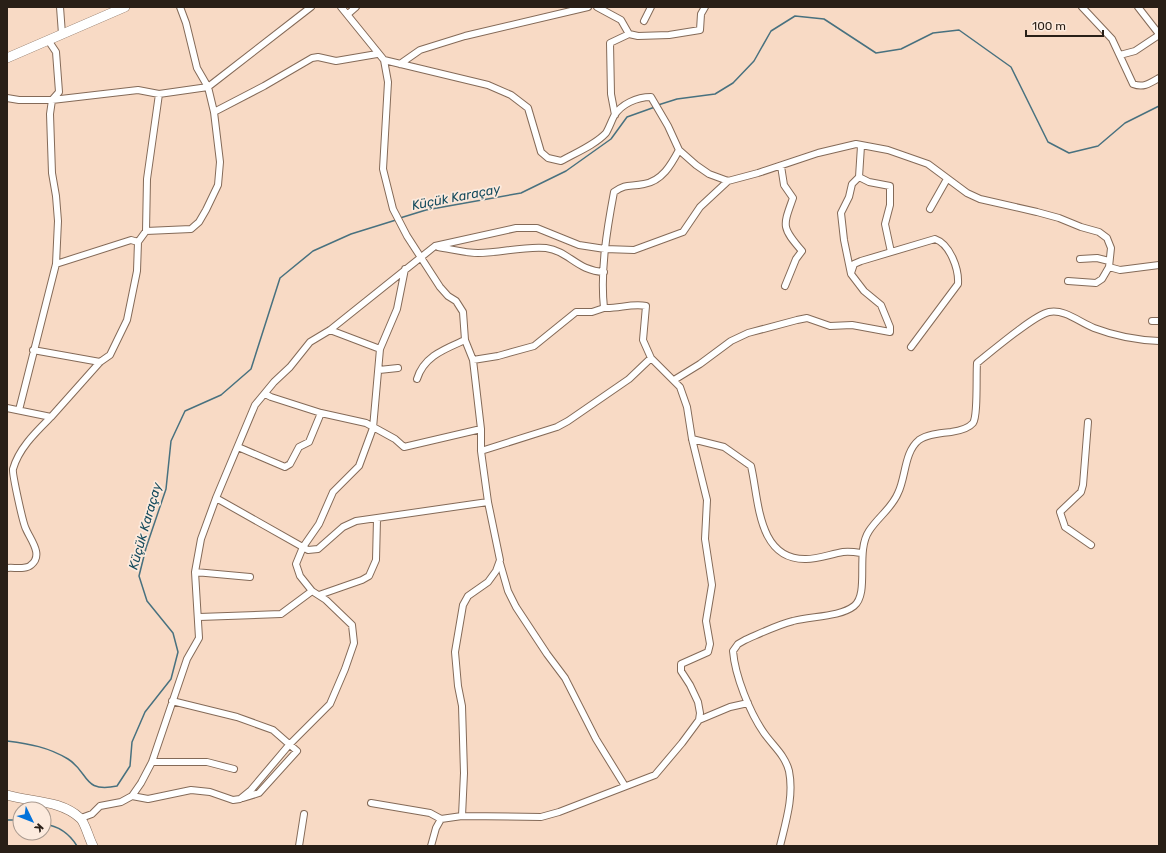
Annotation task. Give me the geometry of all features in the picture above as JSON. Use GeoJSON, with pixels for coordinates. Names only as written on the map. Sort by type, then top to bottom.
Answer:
{"type":"FeatureCollection","features":[{"type":"Feature","properties":{"kind":"street"},"geometry":{"type":"LineString","coordinates":[[60,7],[62,34]]}},
{"type":"Feature","properties":{"kind":"street"},"geometry":{"type":"LineString","coordinates":[[7,58],[62,34],[110,10],[125,7]]}},
{"type":"Feature","properties":{"kind":"street"},"geometry":{"type":"LineString","coordinates":[[146,231],[191,229],[199,222],[218,185],[219,150],[214,112],[208,87],[197,68],[186,23],[180,7]]}},
{"type":"Feature","properties":{"kind":"street"},"geometry":{"type":"LineString","coordinates":[[7,98],[52,100],[138,90],[159,94],[208,87],[310,7]]}},
{"type":"Feature","properties":{"kind":"street"},"geometry":{"type":"LineString","coordinates":[[341,7],[384,60],[488,85],[511,95],[528,108],[541,152],[548,158],[561,161],[591,144],[606,133],[615,114],[636,98],[651,97],[679,150],[702,169],[728,181]]}},
{"type":"Feature","properties":{"kind":"street"},"geometry":{"type":"LineString","coordinates":[[348,14],[356,7]]}},
{"type":"Feature","properties":{"kind":"street"},"geometry":{"type":"LineString","coordinates":[[400,64],[420,50],[465,36],[588,7]]}},
{"type":"Feature","properties":{"kind":"street"},"geometry":{"type":"LineString","coordinates":[[597,7],[622,20],[629,34]]}},
{"type":"Feature","properties":{"kind":"street"},"geometry":{"type":"LineString","coordinates":[[644,20],[651,7]]}},
{"type":"Feature","properties":{"kind":"street"},"geometry":{"type":"LineString","coordinates":[[615,114],[611,94],[610,43],[629,34],[638,36],[669,35],[700,30],[701,14],[705,7]]}},
{"type":"Feature","properties":{"kind":"street"},"geometry":{"type":"LineString","coordinates":[[1082,7],[1112,39],[1133,84],[1146,86],[1159,78]]}},
{"type":"Feature","properties":{"kind":"street"},"geometry":{"type":"LineString","coordinates":[[1120,55],[1135,51],[1159,34],[1138,7]]}},
{"type":"Feature","properties":{"kind":"street"},"geometry":{"type":"LineString","coordinates":[[19,410],[56,264],[58,221],[52,173],[50,114],[52,100],[59,92],[56,52],[48,40]]}},
{"type":"Feature","properties":{"kind":"street"},"geometry":{"type":"LineString","coordinates":[[214,112],[264,86],[312,58],[318,57],[336,61],[378,54]]}},
{"type":"Feature","properties":{"kind":"street"},"geometry":{"type":"LineString","coordinates":[[384,60],[388,82],[388,96],[383,169],[393,209],[407,236],[422,256],[440,287],[448,296],[456,301],[463,312],[465,340],[473,360],[481,429],[481,451],[488,502],[500,551],[500,562],[508,591],[516,607],[565,678],[596,739],[625,786]]}},
{"type":"Feature","properties":{"kind":"street"},"geometry":{"type":"LineString","coordinates":[[7,568],[31,566],[34,561],[36,551],[32,538],[26,529],[10,470],[29,439],[51,417],[100,362],[110,355],[127,320],[136,271],[138,242],[146,231],[147,179],[159,94]]}},
{"type":"Feature","properties":{"kind":"street"},"geometry":{"type":"LineString","coordinates":[[81,818],[92,814],[100,806],[121,802],[132,796],[152,762],[187,659],[199,638],[199,617],[196,599],[195,572],[201,539],[216,498],[255,405],[290,367],[310,342],[330,330],[435,246],[516,228],[537,228],[579,245],[605,249],[634,250],[683,232],[700,207],[728,181],[833,149],[856,144],[888,150],[928,164],[947,180],[967,193],[980,199],[1059,218],[1080,227],[1099,232],[1107,238],[1111,248],[1109,264],[1102,278],[1096,283],[1068,281]]}},
{"type":"Feature","properties":{"kind":"street"},"geometry":{"type":"LineString","coordinates":[[674,380],[731,341],[748,332],[797,320],[808,318],[830,326],[852,326],[890,332],[890,327],[881,305],[864,291],[851,274],[844,240],[841,212],[850,197],[852,184],[859,177],[861,146]]}},
{"type":"Feature","properties":{"kind":"street"},"geometry":{"type":"LineString","coordinates":[[604,308],[605,249],[614,192],[624,186],[644,184],[656,180],[669,168],[679,150]]}},
{"type":"Feature","properties":{"kind":"street"},"geometry":{"type":"LineString","coordinates":[[781,166],[784,186],[793,198],[785,220],[785,229],[802,250],[796,259],[784,286]]}},
{"type":"Feature","properties":{"kind":"street"},"geometry":{"type":"LineString","coordinates":[[859,177],[869,182],[890,186],[890,205],[885,224],[891,252]]}},
{"type":"Feature","properties":{"kind":"street"},"geometry":{"type":"LineString","coordinates":[[930,209],[947,180]]}},
{"type":"Feature","properties":{"kind":"street"},"geometry":{"type":"LineString","coordinates":[[851,274],[854,264],[935,239],[942,243],[956,264],[958,277],[956,288],[945,299],[911,347]]}},
{"type":"Feature","properties":{"kind":"street"},"geometry":{"type":"LineString","coordinates":[[56,264],[131,240],[138,242]]}},
{"type":"Feature","properties":{"kind":"street"},"geometry":{"type":"LineString","coordinates":[[435,246],[478,253],[525,248],[546,248],[557,250],[584,268],[593,272],[604,272]]}},
{"type":"Feature","properties":{"kind":"street"},"geometry":{"type":"LineString","coordinates":[[1080,259],[1097,258],[1120,270],[1159,265]]}},
{"type":"Feature","properties":{"kind":"street"},"geometry":{"type":"LineString","coordinates":[[240,799],[251,790],[289,745],[330,704],[348,664],[354,643],[352,625],[326,600],[312,591],[300,576],[296,564],[303,547],[319,524],[333,492],[360,466],[373,428],[380,349],[397,310],[405,269]]}},
{"type":"Feature","properties":{"kind":"street"},"geometry":{"type":"LineString","coordinates":[[371,803],[430,813],[441,819],[462,816],[541,817],[559,812],[655,775],[699,720],[700,713],[698,702],[690,684],[681,671],[681,664],[708,652],[710,644],[706,621],[712,585],[705,539],[707,500],[692,439],[687,407],[680,387],[650,358],[643,340],[646,306],[639,304],[615,309],[604,308],[592,312],[576,312],[534,346],[498,356],[473,360]]}},
{"type":"Feature","properties":{"kind":"street"},"geometry":{"type":"LineString","coordinates":[[780,846],[788,814],[791,789],[789,770],[784,757],[764,734],[748,703],[734,660],[733,651],[738,644],[792,621],[845,611],[855,605],[861,594],[861,553],[869,531],[893,504],[899,492],[911,450],[919,440],[933,434],[967,428],[973,422],[976,413],[975,378],[978,363],[1033,320],[1047,312],[1058,311],[1092,327],[1120,336],[1140,340],[1159,341]]}},
{"type":"Feature","properties":{"kind":"street"},"geometry":{"type":"LineString","coordinates":[[1152,321],[1159,321]]}},
{"type":"Feature","properties":{"kind":"street"},"geometry":{"type":"LineString","coordinates":[[330,330],[380,349]]}},
{"type":"Feature","properties":{"kind":"street"},"geometry":{"type":"LineString","coordinates":[[416,379],[419,372],[430,357],[465,340]]}},
{"type":"Feature","properties":{"kind":"street"},"geometry":{"type":"LineString","coordinates":[[33,350],[100,362]]}},
{"type":"Feature","properties":{"kind":"street"},"geometry":{"type":"LineString","coordinates":[[481,451],[556,427],[568,421],[629,378],[650,358]]}},
{"type":"Feature","properties":{"kind":"street"},"geometry":{"type":"LineString","coordinates":[[379,370],[398,368]]}},
{"type":"Feature","properties":{"kind":"street"},"geometry":{"type":"LineString","coordinates":[[265,394],[321,413],[366,423],[395,439],[404,447],[481,429]]}},
{"type":"Feature","properties":{"kind":"street"},"geometry":{"type":"LineString","coordinates":[[7,408],[51,417]]}},
{"type":"Feature","properties":{"kind":"street"},"geometry":{"type":"LineString","coordinates":[[238,447],[285,467],[290,464],[299,447],[309,442],[321,413]]}},
{"type":"Feature","properties":{"kind":"street"},"geometry":{"type":"LineString","coordinates":[[1088,422],[1083,485],[1081,492],[1060,512],[1065,527],[1091,545]]}},
{"type":"Feature","properties":{"kind":"street"},"geometry":{"type":"LineString","coordinates":[[692,439],[724,447],[751,466],[763,527],[773,544],[783,554],[791,558],[807,559],[845,551],[861,553]]}},
{"type":"Feature","properties":{"kind":"street"},"geometry":{"type":"LineString","coordinates":[[216,498],[308,550],[318,549],[343,527],[356,521],[488,502]]}},
{"type":"Feature","properties":{"kind":"street"},"geometry":{"type":"LineString","coordinates":[[319,595],[346,584],[362,580],[369,576],[376,560],[377,519]]}},
{"type":"Feature","properties":{"kind":"street"},"geometry":{"type":"LineString","coordinates":[[462,816],[464,758],[462,706],[458,686],[455,652],[463,605],[468,596],[488,582],[500,562]]}},
{"type":"Feature","properties":{"kind":"street"},"geometry":{"type":"LineString","coordinates":[[195,572],[250,578]]}},
{"type":"Feature","properties":{"kind":"street"},"geometry":{"type":"LineString","coordinates":[[199,617],[281,614],[299,599],[312,591]]}},
{"type":"Feature","properties":{"kind":"street"},"geometry":{"type":"LineString","coordinates":[[132,796],[148,799],[191,790],[210,792],[233,800],[240,799],[259,793],[297,751],[273,730],[251,722],[172,701]]}},
{"type":"Feature","properties":{"kind":"street"},"geometry":{"type":"LineString","coordinates":[[699,720],[730,706],[748,703]]}},
{"type":"Feature","properties":{"kind":"street"},"geometry":{"type":"LineString","coordinates":[[152,762],[207,762],[234,769]]}},
{"type":"Feature","properties":{"kind":"street"},"geometry":{"type":"LineString","coordinates":[[7,795],[23,800],[41,801],[63,807],[81,818],[93,846]]}},
{"type":"Feature","properties":{"kind":"street"},"geometry":{"type":"LineString","coordinates":[[299,846],[304,814]]}},
{"type":"Feature","properties":{"kind":"street"},"geometry":{"type":"LineString","coordinates":[[431,846],[436,828],[441,819]]}},
{"type":"Feature","properties":{"kind":"waterway","name":"Küçük Karaçay"},"geometry":{"type":"LineString","coordinates":[[658,105],[677,99],[715,94],[733,83],[754,61],[771,31],[795,16],[824,19],[876,53],[901,49],[933,33],[959,30],[1011,67],[1048,142],[1069,153],[1098,146],[1125,123],[1159,106]]}},
{"type":"Feature","properties":{"kind":"waterway","name":"Küçük Karaçay"},"geometry":{"type":"LineString","coordinates":[[400,218],[426,210],[521,193],[566,171],[611,139],[627,117],[655,107]]}},
{"type":"Feature","properties":{"kind":"waterway","name":"Küçük Karaçay"},"geometry":{"type":"LineString","coordinates":[[7,741],[39,747],[61,755],[75,764],[88,780],[98,787],[117,786],[130,766],[132,742],[145,712],[171,679],[178,652],[173,633],[147,601],[139,576],[146,548],[166,489],[171,441],[185,411],[221,395],[251,369],[280,278],[313,251],[351,234],[396,220]]}},
{"type":"Feature","properties":{"kind":"waterway"},"geometry":{"type":"LineString","coordinates":[[7,820],[12,820]]}},
{"type":"Feature","properties":{"kind":"waterway"},"geometry":{"type":"LineString","coordinates":[[52,826],[59,828],[71,837],[77,846]]}}]}
